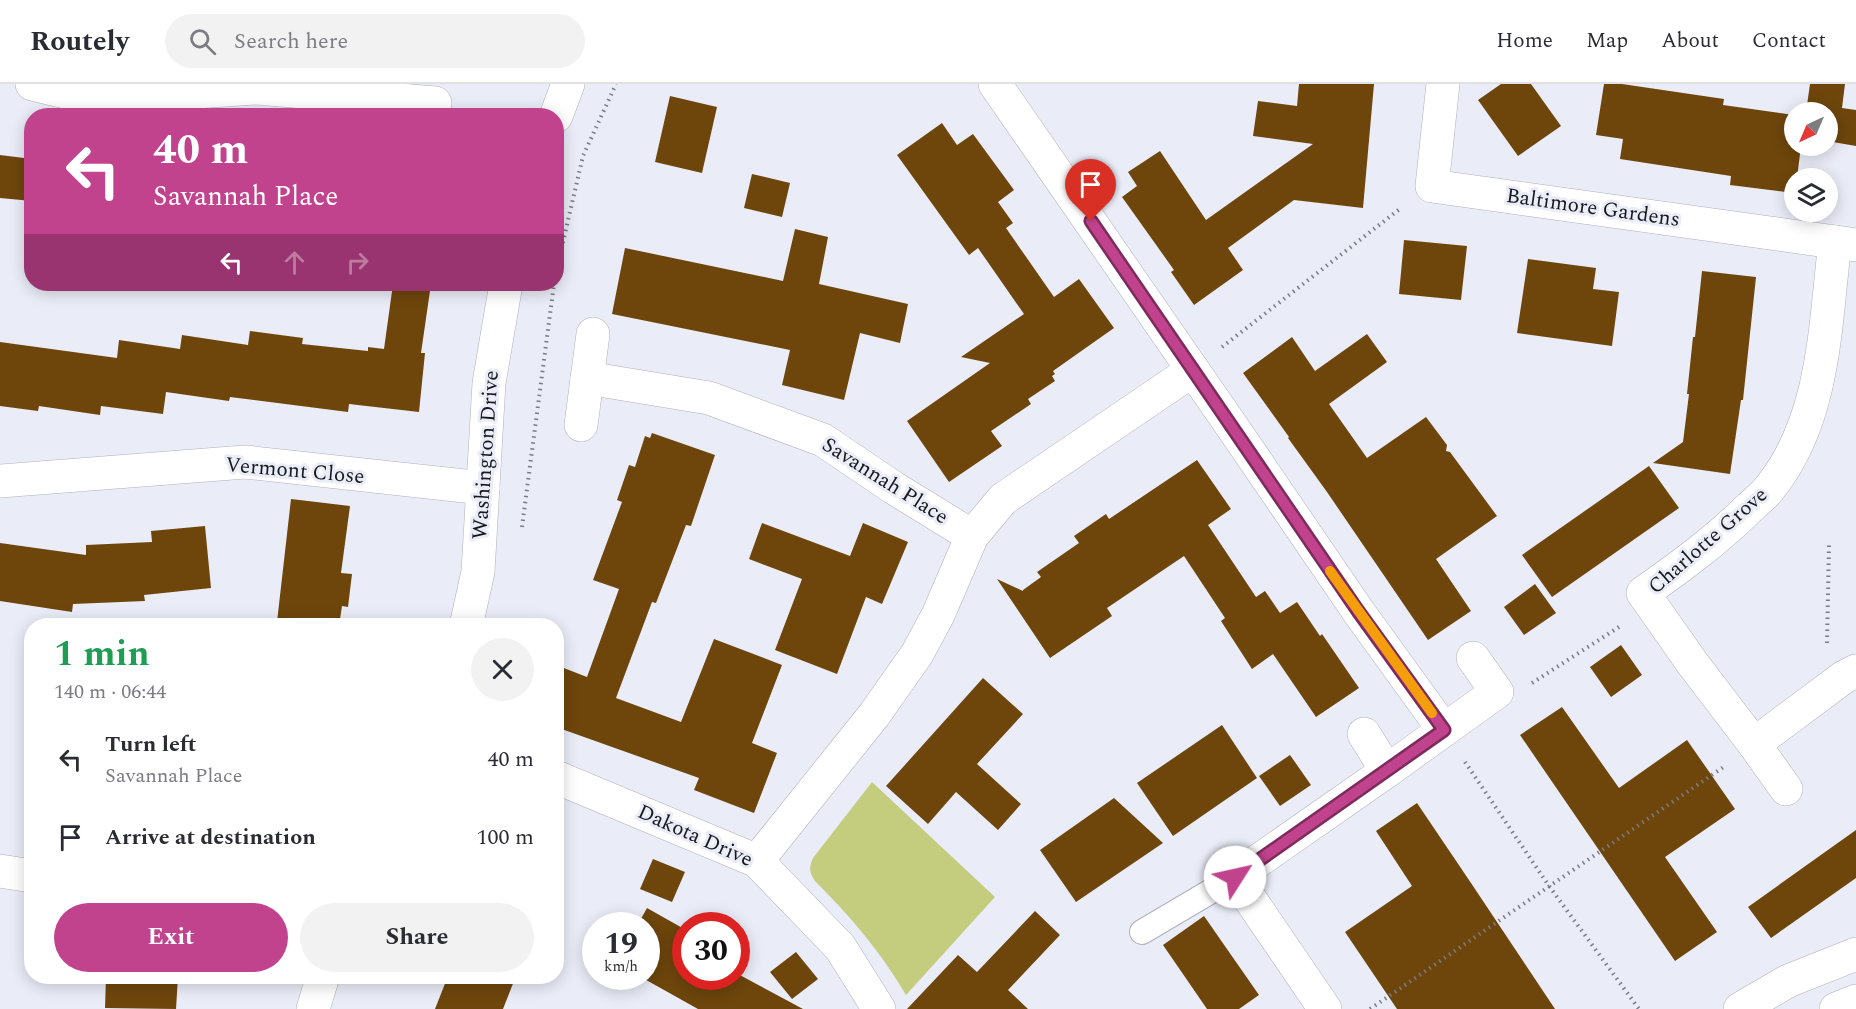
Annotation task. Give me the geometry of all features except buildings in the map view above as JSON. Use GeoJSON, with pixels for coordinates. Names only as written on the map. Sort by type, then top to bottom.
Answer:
{"type":"FeatureCollection","features":[{"type":"Feature","properties":{"kind":"street"},"geometry":{"type":"LineString","coordinates":[[32,84],[94,99],[257,88],[438,101]]}},
{"type":"Feature","properties":{"kind":"street"},"geometry":{"type":"LineString","coordinates":[[559,108],[568,84]]}},
{"type":"Feature","properties":{"kind":"street"},"geometry":{"type":"LineString","coordinates":[[995,84],[1358,611],[1444,730]]}},
{"type":"Feature","properties":{"kind":"street"},"geometry":{"type":"LineString","coordinates":[[1432,186],[1443,84]]}},
{"type":"Feature","properties":{"kind":"street","name":"Baltimore Gardens"},"geometry":{"type":"LineString","coordinates":[[1432,186],[1846,244]]}},
{"type":"Feature","properties":{"kind":"street","name":"Charlotte Grove"},"geometry":{"type":"LineString","coordinates":[[1786,789],[1643,593],[1731,526],[1772,486],[1797,446],[1811,406],[1846,244]]}},
{"type":"Feature","properties":{"kind":"street","name":"Washington Drive"},"geometry":{"type":"LineString","coordinates":[[468,618],[478,572],[489,383],[505,291]]}},
{"type":"Feature","properties":{"kind":"street"},"geometry":{"type":"LineString","coordinates":[[581,425],[593,334]]}},
{"type":"Feature","properties":{"kind":"street","name":"Savannah Place"},"geometry":{"type":"LineString","coordinates":[[757,861],[874,715],[917,654],[938,615],[972,536],[1003,499],[1193,370]]}},
{"type":"Feature","properties":{"kind":"street","name":"Savannah Place"},"geometry":{"type":"LineString","coordinates":[[587,378],[709,398],[823,440],[894,488],[972,536]]}},
{"type":"Feature","properties":{"kind":"street","name":"Vermont Close"},"geometry":{"type":"LineString","coordinates":[[0,481],[245,462],[483,488]]}},
{"type":"Feature","properties":{"kind":"street"},"geometry":{"type":"LineString","coordinates":[[1325,1009],[1235,877],[1497,692],[1473,658]]}},
{"type":"Feature","properties":{"kind":"street"},"geometry":{"type":"LineString","coordinates":[[1754,744],[1844,677],[1856,671]]}},
{"type":"Feature","properties":{"kind":"street"},"geometry":{"type":"LineString","coordinates":[[1364,734],[1387,771]]}},
{"type":"Feature","properties":{"kind":"street","name":"Dakota Drive"},"geometry":{"type":"LineString","coordinates":[[564,780],[757,861],[840,947],[879,1009]]}},
{"type":"Feature","properties":{"kind":"street"},"geometry":{"type":"LineString","coordinates":[[0,872],[24,875]]}},
{"type":"Feature","properties":{"kind":"street"},"geometry":{"type":"LineString","coordinates":[[1740,1009],[1788,981],[1856,954]]}},
{"type":"Feature","properties":{"kind":"street"},"geometry":{"type":"LineString","coordinates":[[312,1009],[320,984]]}},
{"type":"Feature","properties":{"kind":"street"},"geometry":{"type":"LineString","coordinates":[[1836,1009],[1856,1001]]}},
{"type":"Feature","properties":{"kind":"lane"},"geometry":{"type":"LineString","coordinates":[[1142,932],[1235,877]]}},
{"type":"Feature","properties":{"kind":"path"},"geometry":{"type":"LineString","coordinates":[[564,238],[583,156],[616,84]]}},
{"type":"Feature","properties":{"kind":"path"},"geometry":{"type":"LineString","coordinates":[[1193,370],[1432,186]]}},
{"type":"Feature","properties":{"kind":"path"},"geometry":{"type":"LineString","coordinates":[[521,534],[553,291]]}},
{"type":"Feature","properties":{"kind":"path"},"geometry":{"type":"LineString","coordinates":[[1826,691],[1829,545]]}},
{"type":"Feature","properties":{"kind":"path"},"geometry":{"type":"LineString","coordinates":[[1497,692],[1525,688],[1651,605]]}},
{"type":"Feature","properties":{"kind":"path"},"geometry":{"type":"LineString","coordinates":[[1444,730],[1549,886],[1639,1009]]}},
{"type":"Feature","properties":{"kind":"path"},"geometry":{"type":"LineString","coordinates":[[1370,1009],[1754,744]]}},
{"type":"Feature","properties":{"kind":"green space"},"geometry":{"type":"Polygon","coordinates":[[[872,782],[995,897],[906,995],[875,949],[853,921],[815,881],[810,870],[813,858],[872,782]]]}},
{"type":"Feature","properties":{"kind":"slow traffic"},"geometry":{"type":"LineString","coordinates":[[1330,571],[1432,713]]}},
{"type":"Feature","properties":{"kind":"route"},"geometry":{"type":"LineString","coordinates":[[1091,221],[1299,527],[1444,730],[1235,877]]}}]}
